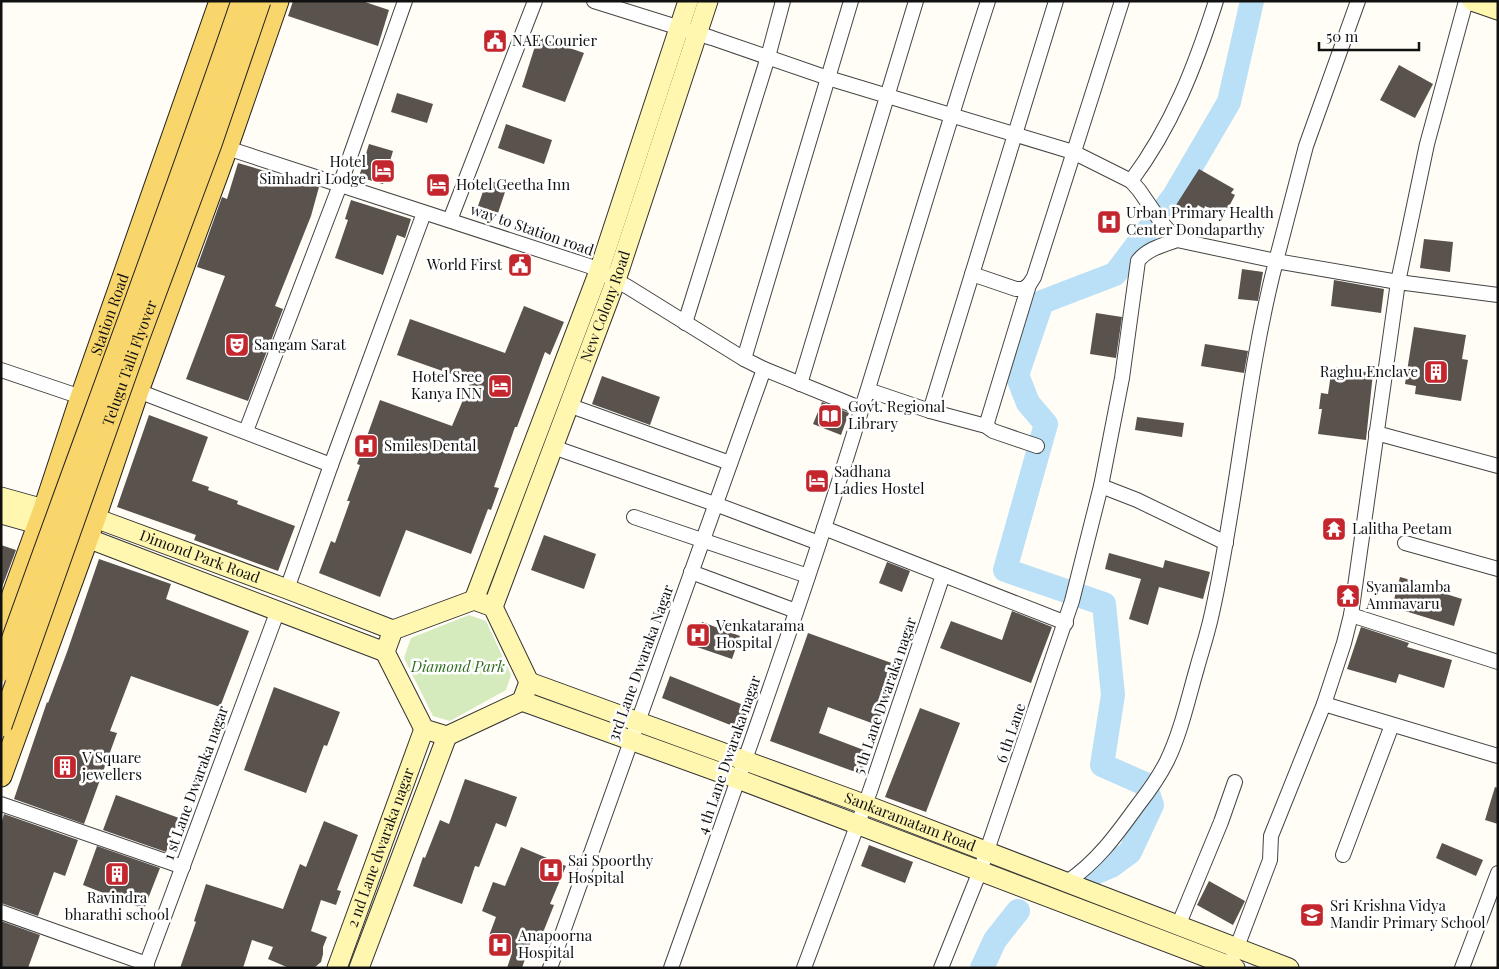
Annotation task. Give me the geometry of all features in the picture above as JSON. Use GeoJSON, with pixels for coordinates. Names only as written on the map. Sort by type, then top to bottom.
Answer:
{"type":"FeatureCollection","features":[{"type":"Feature","properties":{"kind":"main road","name":"Station Road"},"geometry":{"type":"LineString","coordinates":[[1,626],[41,517],[81,397],[220,1]]}},
{"type":"Feature","properties":{"kind":"main road","name":"Telugu Talli Flyover"},"geometry":{"type":"LineString","coordinates":[[1,671],[195,139],[242,1]]}},
{"type":"Feature","properties":{"kind":"main road","name":"Telugu Talli Flyover"},"geometry":{"type":"LineString","coordinates":[[1,726],[211,144],[260,1]]}},
{"type":"Feature","properties":{"kind":"main road"},"geometry":{"type":"LineString","coordinates":[[1,776],[88,538],[138,391],[227,148],[278,1]]}},
{"type":"Feature","properties":{"kind":"main road","name":"New Colony Road"},"geometry":{"type":"LineString","coordinates":[[493,607],[568,405],[688,1]]}},
{"type":"Feature","properties":{"kind":"main road","name":"New Colony Road"},"geometry":{"type":"LineString","coordinates":[[474,600],[607,275],[698,34],[708,1]]}},
{"type":"Feature","properties":{"kind":"main road"},"geometry":{"type":"LineString","coordinates":[[1472,1],[1496,7]]}},
{"type":"Feature","properties":{"kind":"main road","name":"Dimond Park Road"},"geometry":{"type":"LineString","coordinates":[[1,497],[88,538],[385,652]]}},
{"type":"Feature","properties":{"kind":"main road","name":"Dimond Park Road"},"geometry":{"type":"LineString","coordinates":[[1,514],[95,518],[393,630]]}},
{"type":"Feature","properties":{"kind":"main road"},"geometry":{"type":"LineString","coordinates":[[474,600],[493,607],[529,682],[522,701],[447,736],[424,729],[385,652],[393,630],[474,600]]}},
{"type":"Feature","properties":{"kind":"main road","name":"Sankaramatam Road"},"geometry":{"type":"LineString","coordinates":[[529,682],[865,804],[1289,968]]}},
{"type":"Feature","properties":{"kind":"main road","name":"Sankaramatam Road"},"geometry":{"type":"LineString","coordinates":[[522,701],[738,779],[1231,967]]}},
{"type":"Feature","properties":{"kind":"main road","name":"2 nd Lane dwaraka nagar"},"geometry":{"type":"LineString","coordinates":[[337,968],[424,729]]}},
{"type":"Feature","properties":{"kind":"main road","name":"2 nd Lane dwaraka nagar"},"geometry":{"type":"LineString","coordinates":[[360,968],[447,736]]}},
{"type":"Feature","properties":{"kind":"street"},"geometry":{"type":"LineString","coordinates":[[246,431],[340,185],[406,1]]}},
{"type":"Feature","properties":{"kind":"street"},"geometry":{"type":"LineString","coordinates":[[450,220],[535,1]]}},
{"type":"Feature","properties":{"kind":"street"},"geometry":{"type":"LineString","coordinates":[[594,1],[828,78],[1073,152],[1131,181],[1161,222],[1177,240],[1276,261],[1398,282],[1498,295]]}},
{"type":"Feature","properties":{"kind":"street"},"geometry":{"type":"LineString","coordinates":[[685,323],[784,1]]}},
{"type":"Feature","properties":{"kind":"street"},"geometry":{"type":"LineString","coordinates":[[744,359],[851,1]]}},
{"type":"Feature","properties":{"kind":"street"},"geometry":{"type":"LineString","coordinates":[[800,384],[916,1]]}},
{"type":"Feature","properties":{"kind":"street","name":"4 th Lane Dwaraka nagar"},"geometry":{"type":"LineString","coordinates":[[671,968],[824,528],[868,390],[951,114],[988,1]]}},
{"type":"Feature","properties":{"kind":"street"},"geometry":{"type":"LineString","coordinates":[[930,411],[1056,1]]}},
{"type":"Feature","properties":{"kind":"street"},"geometry":{"type":"LineString","coordinates":[[986,426],[1029,285],[1034,277],[1122,1]]}},
{"type":"Feature","properties":{"kind":"street"},"geometry":{"type":"LineString","coordinates":[[1131,181],[1175,111],[1192,70],[1216,1]]}},
{"type":"Feature","properties":{"kind":"street"},"geometry":{"type":"LineString","coordinates":[[1067,882],[1086,869],[1099,856],[1155,783],[1168,760],[1181,724],[1212,615],[1226,543],[1257,350],[1276,261],[1306,146],[1358,1]]}},
{"type":"Feature","properties":{"kind":"street"},"geometry":{"type":"LineString","coordinates":[[1231,967],[1236,948],[1270,860],[1272,836],[1324,704],[1351,615],[1398,282],[1427,144],[1466,1]]}},
{"type":"Feature","properties":{"kind":"street","name":"way to Station road"},"geometry":{"type":"LineString","coordinates":[[227,148],[568,258],[607,275],[744,359],[862,409]]}},
{"type":"Feature","properties":{"kind":"street"},"geometry":{"type":"LineString","coordinates":[[287,589],[424,213]]}},
{"type":"Feature","properties":{"kind":"street","name":"6 th Lane"},"geometry":{"type":"LineString","coordinates":[[941,968],[987,852],[1066,624],[1101,486],[1122,378],[1138,261],[1150,250],[1177,240]]}},
{"type":"Feature","properties":{"kind":"street"},"geometry":{"type":"LineString","coordinates":[[972,274],[1016,289],[1023,289],[1029,285]]}},
{"type":"Feature","properties":{"kind":"street","name":"3rd Lane Dwaraka Nagar"},"geometry":{"type":"LineString","coordinates":[[550,968],[764,369]]}},
{"type":"Feature","properties":{"kind":"street"},"geometry":{"type":"LineString","coordinates":[[1,370],[81,397]]}},
{"type":"Feature","properties":{"kind":"street"},"geometry":{"type":"LineString","coordinates":[[868,390],[930,411],[986,426],[993,431],[1037,446]]}},
{"type":"Feature","properties":{"kind":"street"},"geometry":{"type":"LineString","coordinates":[[138,391],[331,464]]}},
{"type":"Feature","properties":{"kind":"street"},"geometry":{"type":"LineString","coordinates":[[568,405],[730,463]]}},
{"type":"Feature","properties":{"kind":"street"},"geometry":{"type":"LineString","coordinates":[[1376,433],[1498,466]]}},
{"type":"Feature","properties":{"kind":"street"},"geometry":{"type":"LineString","coordinates":[[553,447],[819,543]]}},
{"type":"Feature","properties":{"kind":"street"},"geometry":{"type":"LineString","coordinates":[[1101,486],[1137,500],[1226,543]]}},
{"type":"Feature","properties":{"kind":"street"},"geometry":{"type":"LineString","coordinates":[[634,517],[808,576]]}},
{"type":"Feature","properties":{"kind":"street"},"geometry":{"type":"LineString","coordinates":[[824,528],[1066,624]]}},
{"type":"Feature","properties":{"kind":"street"},"geometry":{"type":"LineString","coordinates":[[1405,543],[1498,569]]}},
{"type":"Feature","properties":{"kind":"street"},"geometry":{"type":"LineString","coordinates":[[691,572],[796,611]]}},
{"type":"Feature","properties":{"kind":"street","name":"5 th Lane Dwaraka nagar"},"geometry":{"type":"LineString","coordinates":[[804,968],[858,825],[943,575]]}},
{"type":"Feature","properties":{"kind":"street","name":"1 st Lane Dwaraka nagar"},"geometry":{"type":"LineString","coordinates":[[146,966],[278,610]]}},
{"type":"Feature","properties":{"kind":"street"},"geometry":{"type":"LineString","coordinates":[[1351,615],[1498,662]]}},
{"type":"Feature","properties":{"kind":"street"},"geometry":{"type":"LineString","coordinates":[[1324,704],[1498,756]]}},
{"type":"Feature","properties":{"kind":"street"},"geometry":{"type":"LineString","coordinates":[[1343,855],[1392,725]]}},
{"type":"Feature","properties":{"kind":"street"},"geometry":{"type":"LineString","coordinates":[[1178,926],[1221,822],[1235,782]]}},
{"type":"Feature","properties":{"kind":"street"},"geometry":{"type":"LineString","coordinates":[[1,804],[183,867]]}},
{"type":"Feature","properties":{"kind":"street"},"geometry":{"type":"LineString","coordinates":[[1462,968],[1492,905],[1498,873]]}},
{"type":"Feature","properties":{"kind":"street"},"geometry":{"type":"LineString","coordinates":[[1,912],[146,966]]}},
{"type":"Feature","properties":{"kind":"green space","name":"Diamond Park"},"geometry":{"type":"Polygon","coordinates":[[[469,615],[486,621],[511,675],[506,690],[450,721],[433,716],[404,658],[411,638],[469,615]]]}},
{"type":"Feature","properties":{"kind":"building"},"geometry":{"type":"Polygon","coordinates":[[[293,1],[362,1],[389,10],[378,46],[288,16],[293,1]]]}},
{"type":"Feature","properties":{"kind":"building"},"geometry":{"type":"Polygon","coordinates":[[[538,37],[584,53],[565,102],[522,87],[538,37]]]}},
{"type":"Feature","properties":{"kind":"building"},"geometry":{"type":"Polygon","coordinates":[[[1399,65],[1433,84],[1415,118],[1380,100],[1399,65]]]}},
{"type":"Feature","properties":{"kind":"building"},"geometry":{"type":"Polygon","coordinates":[[[397,93],[433,104],[427,123],[391,112],[397,93]]]}},
{"type":"Feature","properties":{"kind":"building"},"geometry":{"type":"Polygon","coordinates":[[[506,124],[552,140],[544,164],[498,148],[506,124]]]}},
{"type":"Feature","properties":{"kind":"building"},"geometry":{"type":"Polygon","coordinates":[[[369,144],[393,151],[383,184],[359,177],[369,144]]]}},
{"type":"Feature","properties":{"kind":"building"},"geometry":{"type":"Polygon","coordinates":[[[238,163],[319,187],[311,216],[275,306],[283,309],[248,401],[186,379],[225,276],[197,267],[222,197],[227,199],[238,163]]]}},
{"type":"Feature","properties":{"kind":"building"},"geometry":{"type":"Polygon","coordinates":[[[1199,169],[1234,189],[1231,193],[1235,195],[1224,216],[1205,206],[1204,209],[1198,205],[1193,214],[1176,205],[1199,169]]]}},
{"type":"Feature","properties":{"kind":"building"},"geometry":{"type":"Polygon","coordinates":[[[487,180],[507,186],[498,213],[478,206],[487,180]]]}},
{"type":"Feature","properties":{"kind":"building"},"geometry":{"type":"Polygon","coordinates":[[[351,200],[411,219],[405,238],[397,235],[383,275],[335,258],[348,220],[345,219],[351,200]]]}},
{"type":"Feature","properties":{"kind":"building"},"geometry":{"type":"Polygon","coordinates":[[[1424,239],[1453,242],[1450,272],[1420,268],[1424,239]]]}},
{"type":"Feature","properties":{"kind":"building"},"geometry":{"type":"Polygon","coordinates":[[[1242,269],[1263,272],[1258,301],[1238,299],[1242,269]]]}},
{"type":"Feature","properties":{"kind":"building"},"geometry":{"type":"Polygon","coordinates":[[[1334,280],[1384,289],[1381,313],[1331,306],[1334,280]]]}},
{"type":"Feature","properties":{"kind":"building"},"geometry":{"type":"Polygon","coordinates":[[[524,306],[564,322],[550,355],[545,352],[517,427],[515,427],[494,487],[499,488],[491,510],[488,509],[471,554],[406,530],[380,597],[319,573],[331,541],[335,543],[350,501],[347,501],[360,465],[357,464],[380,400],[452,426],[471,381],[397,355],[410,319],[505,353],[524,306]]]}},
{"type":"Feature","properties":{"kind":"building"},"geometry":{"type":"Polygon","coordinates":[[[1096,313],[1122,317],[1116,358],[1090,354],[1096,313]]]}},
{"type":"Feature","properties":{"kind":"building","name":"Raghu Enclave"},"geometry":{"type":"Polygon","coordinates":[[[1414,327],[1466,335],[1462,359],[1468,360],[1461,401],[1415,394],[1416,386],[1405,384],[1414,327]]]}},
{"type":"Feature","properties":{"kind":"building"},"geometry":{"type":"Polygon","coordinates":[[[1205,344],[1248,351],[1244,373],[1201,366],[1205,344]]]}},
{"type":"Feature","properties":{"kind":"building"},"geometry":{"type":"Polygon","coordinates":[[[1332,367],[1373,373],[1366,440],[1318,434],[1322,409],[1319,409],[1321,393],[1328,394],[1332,367]]]}},
{"type":"Feature","properties":{"kind":"building"},"geometry":{"type":"Polygon","coordinates":[[[602,376],[660,397],[650,425],[592,404],[602,376]]]}},
{"type":"Feature","properties":{"kind":"building"},"geometry":{"type":"Polygon","coordinates":[[[822,402],[849,413],[841,435],[813,424],[822,402]]]}},
{"type":"Feature","properties":{"kind":"building"},"geometry":{"type":"Polygon","coordinates":[[[149,415],[208,437],[192,481],[209,487],[208,490],[238,501],[237,504],[295,526],[278,571],[194,540],[196,535],[117,507],[149,415]]]}},
{"type":"Feature","properties":{"kind":"building"},"geometry":{"type":"Polygon","coordinates":[[[1137,417],[1184,423],[1182,437],[1135,430],[1137,417]]]}},
{"type":"Feature","properties":{"kind":"building"},"geometry":{"type":"Polygon","coordinates":[[[544,535],[596,554],[584,589],[531,570],[544,535]]]}},
{"type":"Feature","properties":{"kind":"building"},"geometry":{"type":"Polygon","coordinates":[[[1,545],[16,550],[1,590],[1,545]]]}},
{"type":"Feature","properties":{"kind":"building"},"geometry":{"type":"Polygon","coordinates":[[[1109,553],[1163,568],[1165,560],[1210,572],[1203,599],[1159,587],[1148,625],[1129,619],[1141,579],[1105,569],[1109,553]]]}},
{"type":"Feature","properties":{"kind":"building"},"geometry":{"type":"Polygon","coordinates":[[[99,559],[171,584],[166,599],[249,631],[220,707],[131,676],[110,731],[117,733],[84,824],[14,799],[99,559]]]}},
{"type":"Feature","properties":{"kind":"building"},"geometry":{"type":"Polygon","coordinates":[[[887,562],[910,571],[902,592],[879,583],[887,562]]]}},
{"type":"Feature","properties":{"kind":"building"},"geometry":{"type":"Polygon","coordinates":[[[1400,577],[1411,580],[1411,583],[1462,599],[1454,626],[1392,607],[1400,577]]]}},
{"type":"Feature","properties":{"kind":"building"},"geometry":{"type":"Polygon","coordinates":[[[1012,611],[1052,627],[1031,683],[940,648],[951,621],[1002,640],[1012,611]]]}},
{"type":"Feature","properties":{"kind":"building"},"geometry":{"type":"Polygon","coordinates":[[[702,622],[740,636],[732,659],[694,646],[702,622]]]}},
{"type":"Feature","properties":{"kind":"building"},"geometry":{"type":"Polygon","coordinates":[[[1361,627],[1409,643],[1407,647],[1452,660],[1444,688],[1399,674],[1396,683],[1347,669],[1361,627]]]}},
{"type":"Feature","properties":{"kind":"building"},"geometry":{"type":"Polygon","coordinates":[[[808,633],[900,666],[877,725],[828,707],[819,733],[869,752],[861,774],[770,741],[808,633]]]}},
{"type":"Feature","properties":{"kind":"building"},"geometry":{"type":"Polygon","coordinates":[[[670,676],[751,708],[743,730],[662,698],[670,676]]]}},
{"type":"Feature","properties":{"kind":"building"},"geometry":{"type":"Polygon","coordinates":[[[274,687],[340,712],[327,746],[324,745],[306,793],[244,770],[274,687]]]}},
{"type":"Feature","properties":{"kind":"building"},"geometry":{"type":"Polygon","coordinates":[[[920,708],[960,723],[926,812],[885,797],[920,708]]]}},
{"type":"Feature","properties":{"kind":"building"},"geometry":{"type":"Polygon","coordinates":[[[465,779],[517,797],[506,827],[496,823],[479,867],[475,866],[462,904],[413,886],[423,857],[425,858],[440,820],[449,824],[465,779]]]}},
{"type":"Feature","properties":{"kind":"building"},"geometry":{"type":"Polygon","coordinates":[[[1495,787],[1498,788],[1498,824],[1485,820],[1495,787]]]}},
{"type":"Feature","properties":{"kind":"building"},"geometry":{"type":"Polygon","coordinates":[[[116,795],[179,818],[166,852],[103,830],[116,795]]]}},
{"type":"Feature","properties":{"kind":"building"},"geometry":{"type":"Polygon","coordinates":[[[4,814],[78,840],[65,876],[54,872],[38,916],[1,903],[1,824],[4,814]]]}},
{"type":"Feature","properties":{"kind":"building"},"geometry":{"type":"Polygon","coordinates":[[[324,821],[358,835],[337,890],[341,891],[336,905],[321,900],[311,931],[327,937],[323,947],[321,962],[314,968],[289,968],[268,959],[273,947],[252,940],[243,968],[180,968],[196,922],[194,921],[206,884],[283,909],[300,864],[306,867],[324,821]]]}},
{"type":"Feature","properties":{"kind":"building"},"geometry":{"type":"Polygon","coordinates":[[[1442,843],[1483,860],[1476,876],[1436,858],[1442,843]]]}},
{"type":"Feature","properties":{"kind":"building"},"geometry":{"type":"Polygon","coordinates":[[[869,845],[913,862],[905,883],[861,866],[869,845]]]}},
{"type":"Feature","properties":{"kind":"building","name":"Ravindra bharathi school"},"geometry":{"type":"Polygon","coordinates":[[[97,846],[160,868],[144,909],[83,885],[97,846]]]}},
{"type":"Feature","properties":{"kind":"building"},"geometry":{"type":"Polygon","coordinates":[[[521,847],[566,866],[550,904],[554,905],[542,935],[534,932],[522,968],[507,968],[512,953],[500,949],[503,940],[489,936],[496,917],[482,911],[493,882],[505,886],[521,847]]]}},
{"type":"Feature","properties":{"kind":"building"},"geometry":{"type":"Polygon","coordinates":[[[1209,881],[1245,901],[1233,925],[1197,905],[1209,881]]]}},
{"type":"Feature","properties":{"kind":"building"},"geometry":{"type":"Polygon","coordinates":[[[1,921],[40,935],[28,968],[1,968],[1,921]]]}},
{"type":"Feature","properties":{"kind":"waterway"},"geometry":{"type":"LineString","coordinates":[[1090,875],[1111,866],[1130,852],[1152,805],[1145,784],[1102,765],[1113,695],[1104,604],[1005,570],[1046,424],[1028,403],[1017,375],[1042,302],[1115,274],[1174,196],[1229,102],[1252,1]]}},
{"type":"Feature","properties":{"kind":"waterway"},"geometry":{"type":"LineString","coordinates":[[982,968],[995,940],[1018,911]]}},
{"type":"Feature","properties":{"kind":"place","name":"NAE Courier"},"geometry":{"type":"Point","coordinates":[495,41]}},
{"type":"Feature","properties":{"kind":"place","name":"Hotel Simhadri Lodge"},"geometry":{"type":"Point","coordinates":[383,171]}},
{"type":"Feature","properties":{"kind":"place","name":"Hotel Geetha Inn"},"geometry":{"type":"Point","coordinates":[438,185]}},
{"type":"Feature","properties":{"kind":"place","name":"Urban Primary Health Center Dondaparthy"},"geometry":{"type":"Point","coordinates":[1109,222]}},
{"type":"Feature","properties":{"kind":"place","name":"World First"},"geometry":{"type":"Point","coordinates":[520,265]}},
{"type":"Feature","properties":{"kind":"place","name":"Sangam Sarat"},"geometry":{"type":"Point","coordinates":[237,345]}},
{"type":"Feature","properties":{"kind":"place","name":"Raghu Enclave"},"geometry":{"type":"Point","coordinates":[1436,372]}},
{"type":"Feature","properties":{"kind":"place","name":"Hotel Sree Kanya INN"},"geometry":{"type":"Point","coordinates":[500,386]}},
{"type":"Feature","properties":{"kind":"place","name":"Govt. Regional Library"},"geometry":{"type":"Point","coordinates":[830,416]}},
{"type":"Feature","properties":{"kind":"place","name":"Smiles Dental"},"geometry":{"type":"Point","coordinates":[366,446]}},
{"type":"Feature","properties":{"kind":"place","name":"Sadhana Ladies Hostel"},"geometry":{"type":"Point","coordinates":[817,481]}},
{"type":"Feature","properties":{"kind":"place","name":"Lalitha Peetam"},"geometry":{"type":"Point","coordinates":[1334,529]}},
{"type":"Feature","properties":{"kind":"place","name":"Syamalamba Ammavaru"},"geometry":{"type":"Point","coordinates":[1348,596]}},
{"type":"Feature","properties":{"kind":"place","name":"Venkatarama Hospital"},"geometry":{"type":"Point","coordinates":[698,635]}},
{"type":"Feature","properties":{"kind":"place","name":"V Square jewellers"},"geometry":{"type":"Point","coordinates":[65,767]}},
{"type":"Feature","properties":{"kind":"place","name":"Sai Spoorthy Hospital"},"geometry":{"type":"Point","coordinates":[551,870]}},
{"type":"Feature","properties":{"kind":"place","name":"Ravindra bharathi school"},"geometry":{"type":"Point","coordinates":[117,874]}},
{"type":"Feature","properties":{"kind":"place","name":"Sri Krishna Vidya Mandir Primary School"},"geometry":{"type":"Point","coordinates":[1312,915]}},
{"type":"Feature","properties":{"kind":"place","name":"Anapoorna Hospital"},"geometry":{"type":"Point","coordinates":[500,945]}}]}
